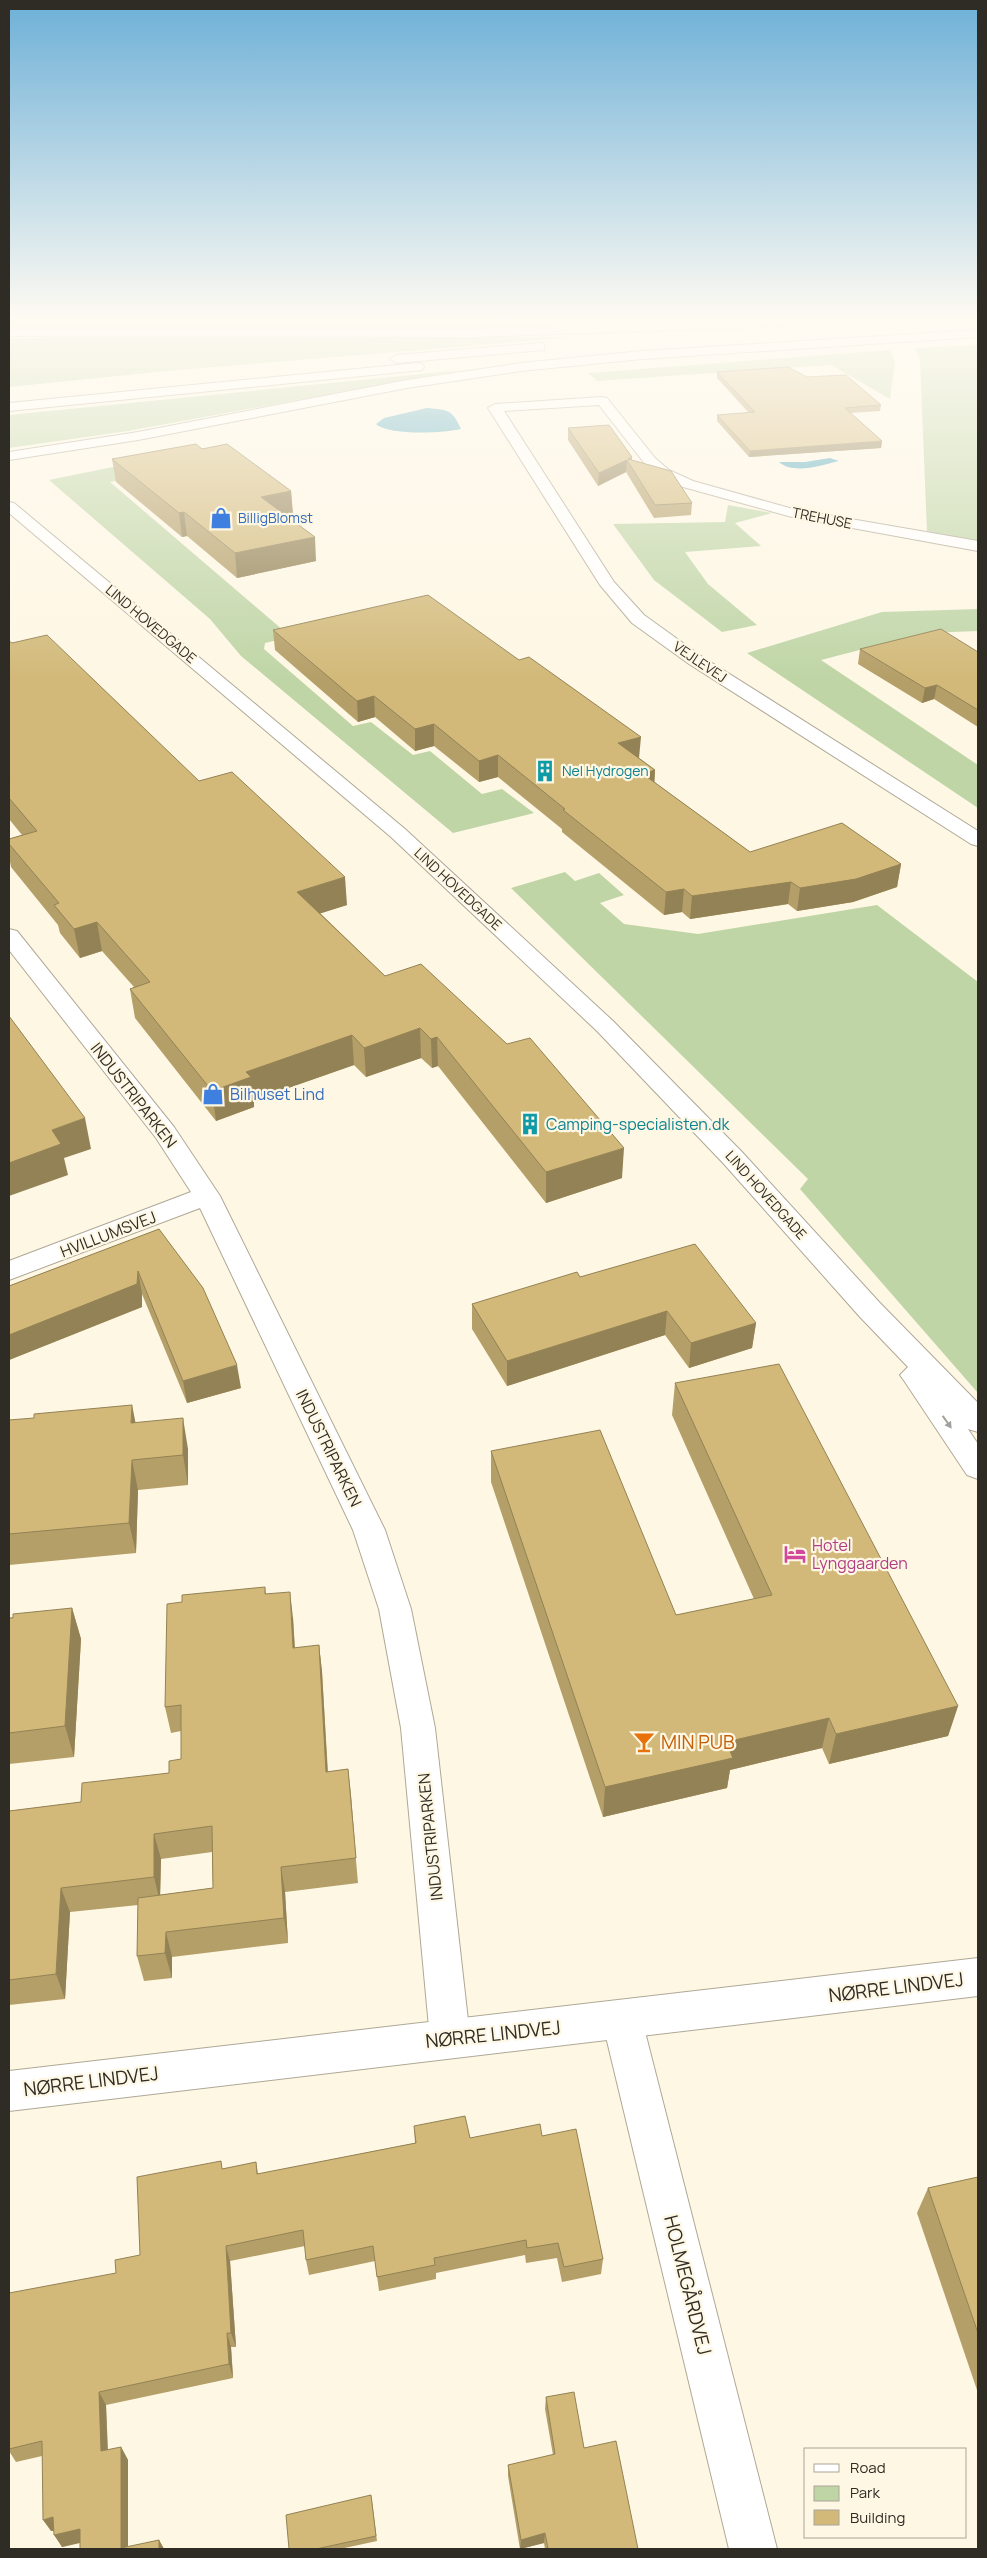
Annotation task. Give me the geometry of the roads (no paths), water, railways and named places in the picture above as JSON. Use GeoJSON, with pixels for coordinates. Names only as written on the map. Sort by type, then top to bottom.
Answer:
{"type":"FeatureCollection","features":[{"type":"Feature","properties":{"kind":"main road"},"geometry":{"type":"LineString","coordinates":[[9,456],[103,441]]}},
{"type":"Feature","properties":{"kind":"main road","name":"VEJLEVEJ"},"geometry":{"type":"LineString","coordinates":[[516,441],[608,585],[638,619],[695,660],[978,840]]}},
{"type":"Feature","properties":{"kind":"main road","name":"TREHUSE"},"geometry":{"type":"LineString","coordinates":[[635,441],[650,461],[664,473],[688,484],[792,513],[978,546]]}},
{"type":"Feature","properties":{"kind":"main road","name":"LIND HOVEDGADE"},"geometry":{"type":"LineString","coordinates":[[9,506],[398,833],[605,1026],[733,1158],[870,1310],[978,1422]]}},
{"type":"Feature","properties":{"kind":"main road","name":"INDUSTRIPARKEN"},"geometry":{"type":"LineString","coordinates":[[9,936],[165,1133],[207,1196],[369,1530],[385,1573],[403,1644],[418,1728],[450,2038]]}},
{"type":"Feature","properties":{"kind":"main road","name":"HVILLUMSVEJ"},"geometry":{"type":"LineString","coordinates":[[9,1271],[207,1196]]}},
{"type":"Feature","properties":{"kind":"main road","name":"LIND HOVEDGADE"},"geometry":{"type":"LineString","coordinates":[[870,1310],[978,1467]]}},
{"type":"Feature","properties":{"kind":"main road","name":"NØRRE LINDVEJ"},"geometry":{"type":"LineString","coordinates":[[9,2092],[450,2038],[622,2020],[978,1978]]}},
{"type":"Feature","properties":{"kind":"main road","name":"HOLMEGÅRDVEJ"},"geometry":{"type":"LineString","coordinates":[[622,2020],[753,2549]]}},
{"type":"Feature","properties":{"kind":"water"},"geometry":{"type":"Polygon","coordinates":[[[830,458],[839,461],[808,468],[792,468],[779,462],[805,462],[830,458]]]}},
{"type":"Feature","properties":{"kind":"place","name":"BilligBlomst"},"geometry":{"type":"Point","coordinates":[221,518]}},
{"type":"Feature","properties":{"kind":"place","name":"Nel Hydrogen"},"geometry":{"type":"Point","coordinates":[545,771]}},
{"type":"Feature","properties":{"kind":"place","name":"Bilhuset Lind"},"geometry":{"type":"Point","coordinates":[213,1094]}},
{"type":"Feature","properties":{"kind":"place","name":"Camping-specialisten.dk"},"geometry":{"type":"Point","coordinates":[530,1124]}},
{"type":"Feature","properties":{"kind":"place","name":"Hotel Lynggaarden"},"geometry":{"type":"Point","coordinates":[795,1554]}},
{"type":"Feature","properties":{"kind":"place","name":"MIN PUB"},"geometry":{"type":"Point","coordinates":[644,1742]}}]}
